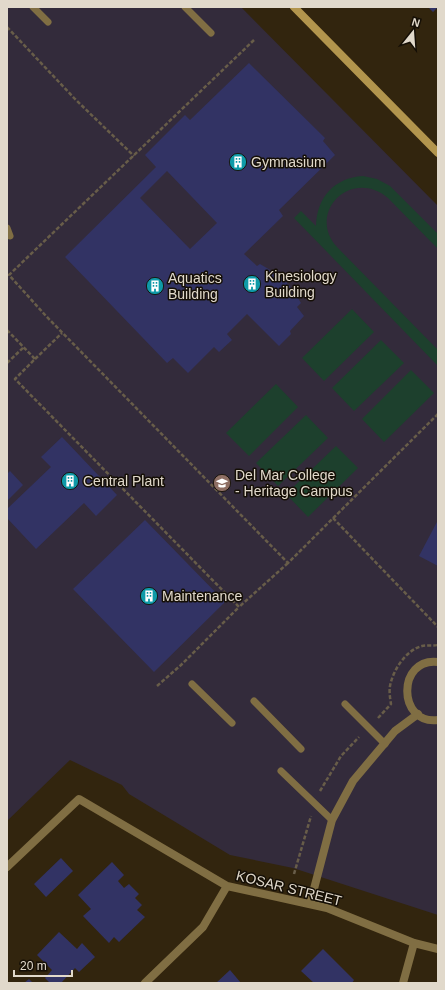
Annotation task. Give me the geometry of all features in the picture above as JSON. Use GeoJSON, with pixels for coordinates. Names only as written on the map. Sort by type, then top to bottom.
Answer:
{"type":"FeatureCollection","features":[{"type":"Feature","properties":{"kind":"main road"},"geometry":{"type":"LineString","coordinates":[[294,7],[438,153]]}},
{"type":"Feature","properties":{"kind":"street"},"geometry":{"type":"LineString","coordinates":[[438,662],[424,664],[415,669],[409,678],[406,687],[407,697],[411,707],[426,719],[438,720]]}},
{"type":"Feature","properties":{"kind":"street"},"geometry":{"type":"LineString","coordinates":[[310,904],[332,820],[353,781],[395,731],[418,714]]}},
{"type":"Feature","properties":{"kind":"street","name":"KOSAR STREET"},"geometry":{"type":"LineString","coordinates":[[7,867],[79,799],[227,886],[327,908],[414,943],[438,949]]}},
{"type":"Feature","properties":{"kind":"street"},"geometry":{"type":"LineString","coordinates":[[145,983],[203,926],[227,886]]}},
{"type":"Feature","properties":{"kind":"street"},"geometry":{"type":"LineString","coordinates":[[403,983],[414,943]]}},
{"type":"Feature","properties":{"kind":"lane"},"geometry":{"type":"LineString","coordinates":[[33,7],[48,22]]}},
{"type":"Feature","properties":{"kind":"lane"},"geometry":{"type":"LineString","coordinates":[[185,7],[211,33]]}},
{"type":"Feature","properties":{"kind":"lane"},"geometry":{"type":"LineString","coordinates":[[7,228],[10,236]]}},
{"type":"Feature","properties":{"kind":"lane"},"geometry":{"type":"LineString","coordinates":[[192,684],[232,723]]}},
{"type":"Feature","properties":{"kind":"lane"},"geometry":{"type":"LineString","coordinates":[[254,701],[301,749]]}},
{"type":"Feature","properties":{"kind":"lane"},"geometry":{"type":"LineString","coordinates":[[345,704],[385,744]]}},
{"type":"Feature","properties":{"kind":"lane"},"geometry":{"type":"LineString","coordinates":[[281,771],[332,820]]}},
{"type":"Feature","properties":{"kind":"path"},"geometry":{"type":"LineString","coordinates":[[7,27],[75,99],[134,156]]}},
{"type":"Feature","properties":{"kind":"path"},"geometry":{"type":"LineString","coordinates":[[254,40],[8,277],[288,563]]}},
{"type":"Feature","properties":{"kind":"path"},"geometry":{"type":"LineString","coordinates":[[7,330],[35,359]]}},
{"type":"Feature","properties":{"kind":"path"},"geometry":{"type":"LineString","coordinates":[[62,333],[15,379],[239,607]]}},
{"type":"Feature","properties":{"kind":"path"},"geometry":{"type":"LineString","coordinates":[[7,363],[24,347]]}},
{"type":"Feature","properties":{"kind":"path"},"geometry":{"type":"LineString","coordinates":[[157,686],[239,607],[288,563],[438,414]]}},
{"type":"Feature","properties":{"kind":"path"},"geometry":{"type":"LineString","coordinates":[[333,518],[438,627]]}},
{"type":"Feature","properties":{"kind":"path"},"geometry":{"type":"LineString","coordinates":[[294,874],[315,803],[322,786],[341,756],[391,704],[390,686],[394,672],[401,661],[412,650],[422,646],[438,646]]}},
{"type":"Feature","properties":{"kind":"shaded area","name":"Del Mar College - Heritage Campus"},"geometry":{"type":"Polygon","coordinates":[[[7,7],[241,7],[438,206],[438,915],[293,868],[230,855],[129,794],[122,785],[70,760],[7,821],[7,7]]]}},
{"type":"Feature","properties":{"kind":"green space"},"geometry":{"type":"Polygon","coordinates":[[[363,176],[377,179],[390,186],[438,234],[438,249],[388,198],[374,190],[360,188],[347,191],[337,198],[330,208],[327,221],[329,234],[337,247],[438,350],[438,366],[294,218],[301,211],[316,226],[320,206],[329,191],[344,181],[363,176]]]}},
{"type":"Feature","properties":{"kind":"green space"},"geometry":{"type":"Polygon","coordinates":[[[352,309],[374,332],[324,381],[302,358],[352,309]]]}},
{"type":"Feature","properties":{"kind":"green space"},"geometry":{"type":"Polygon","coordinates":[[[381,340],[404,363],[354,411],[332,388],[381,340]]]}},
{"type":"Feature","properties":{"kind":"green space"},"geometry":{"type":"Polygon","coordinates":[[[411,370],[434,393],[384,442],[362,419],[411,370]]]}},
{"type":"Feature","properties":{"kind":"green space"},"geometry":{"type":"Polygon","coordinates":[[[276,384],[298,407],[249,456],[226,433],[276,384]]]}},
{"type":"Feature","properties":{"kind":"green space"},"geometry":{"type":"Polygon","coordinates":[[[306,415],[328,438],[278,486],[256,463],[306,415]]]}},
{"type":"Feature","properties":{"kind":"green space"},"geometry":{"type":"Polygon","coordinates":[[[336,446],[358,468],[308,517],[286,494],[336,446]]]}},
{"type":"Feature","properties":{"kind":"building"},"geometry":{"type":"Polygon","coordinates":[[[428,7],[438,7],[433,12],[428,7]]]}},
{"type":"Feature","properties":{"kind":"building"},"geometry":{"type":"Polygon","coordinates":[[[249,63],[325,138],[323,141],[335,155],[279,210],[283,216],[244,254],[257,266],[260,264],[282,277],[293,290],[301,303],[297,307],[304,316],[290,331],[291,334],[279,346],[247,314],[227,334],[232,340],[219,352],[214,347],[188,373],[173,358],[167,363],[65,257],[156,167],[145,155],[185,115],[190,120],[249,63]],[[167,171],[140,198],[190,249],[217,223],[167,171]]]}},
{"type":"Feature","properties":{"kind":"building","name":"Central Plant"},"geometry":{"type":"Polygon","coordinates":[[[62,437],[117,495],[96,516],[84,503],[36,549],[7,518],[7,509],[51,467],[41,457],[62,437]]]}},
{"type":"Feature","properties":{"kind":"building"},"geometry":{"type":"Polygon","coordinates":[[[10,471],[23,485],[7,501],[7,474],[10,471]]]}},
{"type":"Feature","properties":{"kind":"building","name":"Maintenance"},"geometry":{"type":"Polygon","coordinates":[[[145,520],[225,602],[154,672],[73,589],[145,520]]]}},
{"type":"Feature","properties":{"kind":"building"},"geometry":{"type":"Polygon","coordinates":[[[438,520],[438,566],[419,556],[438,520]]]}},
{"type":"Feature","properties":{"kind":"building"},"geometry":{"type":"Polygon","coordinates":[[[61,858],[73,871],[46,897],[34,884],[61,858]]]}},
{"type":"Feature","properties":{"kind":"building"},"geometry":{"type":"Polygon","coordinates":[[[112,862],[124,875],[118,881],[124,888],[129,884],[139,894],[135,898],[142,905],[137,910],[145,917],[119,942],[114,937],[109,943],[83,916],[91,909],[78,895],[112,862]]]}},
{"type":"Feature","properties":{"kind":"building"},"geometry":{"type":"Polygon","coordinates":[[[59,932],[77,949],[82,943],[95,957],[79,972],[75,968],[61,983],[50,983],[45,978],[52,970],[37,955],[59,932]]]}},
{"type":"Feature","properties":{"kind":"building"},"geometry":{"type":"Polygon","coordinates":[[[323,949],[354,980],[352,983],[314,983],[301,971],[323,949]]]}},
{"type":"Feature","properties":{"kind":"building"},"geometry":{"type":"Polygon","coordinates":[[[230,970],[241,983],[216,983],[230,970]]]}},
{"type":"Feature","properties":{"kind":"building"},"geometry":{"type":"Polygon","coordinates":[[[29,979],[33,983],[24,983],[29,979]]]}},
{"type":"Feature","properties":{"kind":"place","name":"Gymnasium"},"geometry":{"type":"Point","coordinates":[238,162]}},
{"type":"Feature","properties":{"kind":"place","name":"Kinesiology Building"},"geometry":{"type":"Point","coordinates":[252,284]}},
{"type":"Feature","properties":{"kind":"place","name":"Aquatics Building"},"geometry":{"type":"Point","coordinates":[155,286]}},
{"type":"Feature","properties":{"kind":"place","name":"Central Plant"},"geometry":{"type":"Point","coordinates":[70,481]}},
{"type":"Feature","properties":{"kind":"place","name":"Del Mar College - Heritage Campus"},"geometry":{"type":"Point","coordinates":[222,483]}},
{"type":"Feature","properties":{"kind":"place","name":"Maintenance"},"geometry":{"type":"Point","coordinates":[149,596]}}]}
